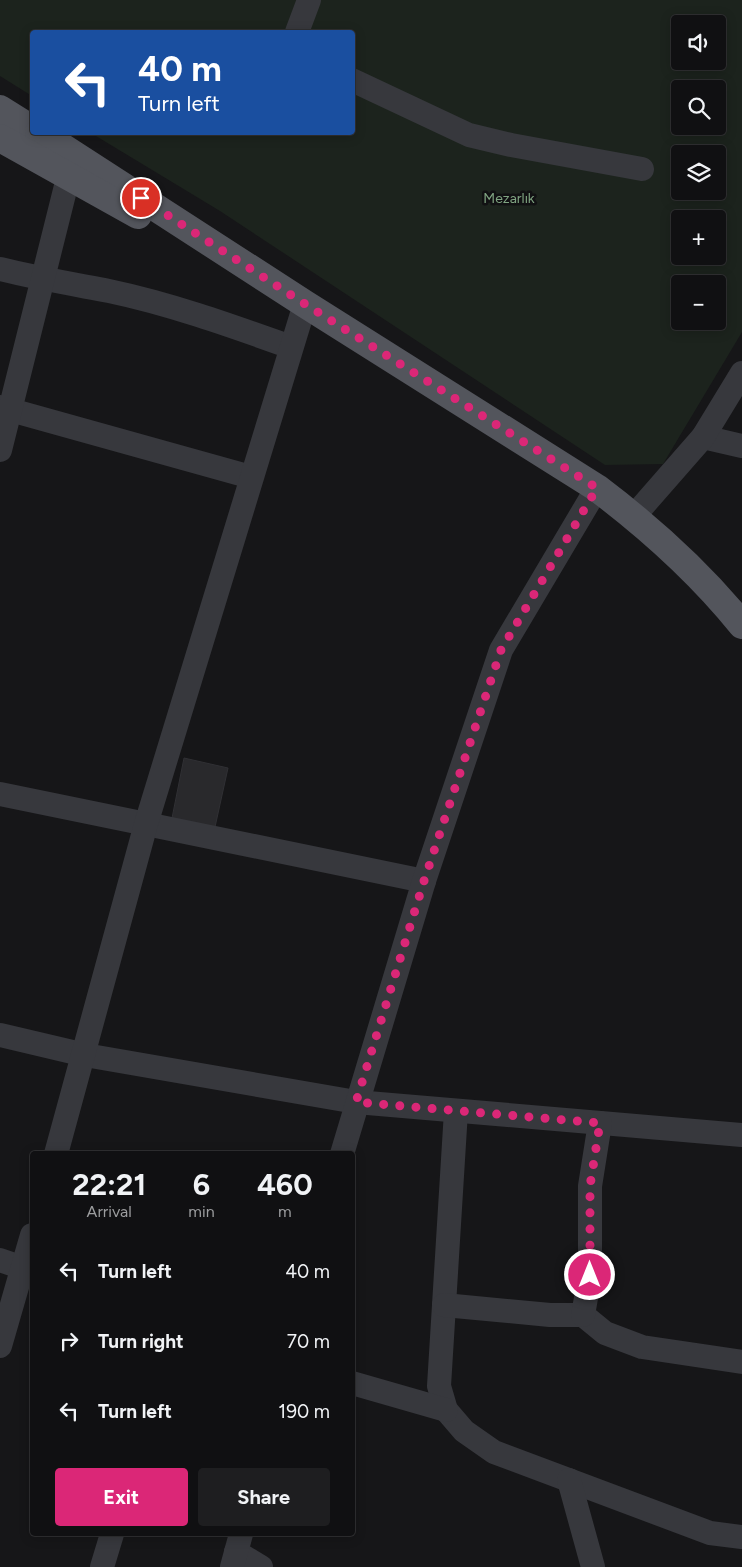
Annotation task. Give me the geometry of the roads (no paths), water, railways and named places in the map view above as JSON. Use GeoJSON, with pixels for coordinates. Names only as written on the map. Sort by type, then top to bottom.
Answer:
{"type":"FeatureCollection","features":[{"type":"Feature","properties":{"kind":"main road"},"geometry":{"type":"LineString","coordinates":[[0,109],[30,128]]}},
{"type":"Feature","properties":{"kind":"main road"},"geometry":{"type":"LineString","coordinates":[[42,135],[72,166]]}},
{"type":"Feature","properties":{"kind":"main road"},"geometry":{"type":"LineString","coordinates":[[0,138],[72,166],[305,304],[597,488],[634,516],[718,596],[742,625]]}},
{"type":"Feature","properties":{"kind":"street"},"geometry":{"type":"LineString","coordinates":[[298,30],[308,0]]}},
{"type":"Feature","properties":{"kind":"street"},"geometry":{"type":"LineString","coordinates":[[355,81],[469,135],[511,145],[642,169]]}},
{"type":"Feature","properties":{"kind":"street"},"geometry":{"type":"LineString","coordinates":[[0,450],[5,408],[43,280],[72,166]]}},
{"type":"Feature","properties":{"kind":"street"},"geometry":{"type":"LineString","coordinates":[[0,269],[43,280],[119,294],[209,318],[291,346]]}},
{"type":"Feature","properties":{"kind":"street"},"geometry":{"type":"LineString","coordinates":[[57,1151],[146,824],[305,304]]}},
{"type":"Feature","properties":{"kind":"street"},"geometry":{"type":"LineString","coordinates":[[634,516],[703,437],[742,373]]}},
{"type":"Feature","properties":{"kind":"street"},"geometry":{"type":"LineString","coordinates":[[5,408],[251,478]]}},
{"type":"Feature","properties":{"kind":"street"},"geometry":{"type":"LineString","coordinates":[[703,437],[742,446]]}},
{"type":"Feature","properties":{"kind":"street"},"geometry":{"type":"LineString","coordinates":[[343,1151],[424,881],[501,650],[597,488]]}},
{"type":"Feature","properties":{"kind":"street"},"geometry":{"type":"LineString","coordinates":[[0,794],[424,881]]}},
{"type":"Feature","properties":{"kind":"street"},"geometry":{"type":"LineString","coordinates":[[0,1035],[84,1055],[356,1102],[742,1135]]}},
{"type":"Feature","properties":{"kind":"street"},"geometry":{"type":"LineString","coordinates":[[456,1110],[439,1386],[446,1410],[464,1431],[494,1452],[710,1533],[742,1537]]}},
{"type":"Feature","properties":{"kind":"street"},"geometry":{"type":"LineString","coordinates":[[583,1315],[590,1275],[590,1186],[600,1123]]}},
{"type":"Feature","properties":{"kind":"street"},"geometry":{"type":"LineString","coordinates":[[0,1346],[28,1269],[30,1252]]}},
{"type":"Feature","properties":{"kind":"street"},"geometry":{"type":"LineString","coordinates":[[0,1260],[28,1269]]}},
{"type":"Feature","properties":{"kind":"street"},"geometry":{"type":"LineString","coordinates":[[444,1305],[550,1315],[583,1315],[605,1333],[642,1347],[742,1362]]}},
{"type":"Feature","properties":{"kind":"street"},"geometry":{"type":"LineString","coordinates":[[355,1384],[446,1410]]}},
{"type":"Feature","properties":{"kind":"street"},"geometry":{"type":"LineString","coordinates":[[569,1480],[593,1567]]}},
{"type":"Feature","properties":{"kind":"street"},"geometry":{"type":"LineString","coordinates":[[102,1567],[111,1536]]}},
{"type":"Feature","properties":{"kind":"street"},"geometry":{"type":"LineString","coordinates":[[237,1551],[260,1567]]}},
{"type":"Feature","properties":{"kind":"park label","name":"Mezarlık"},"geometry":{"type":"Point","coordinates":[509,198]}}]}
